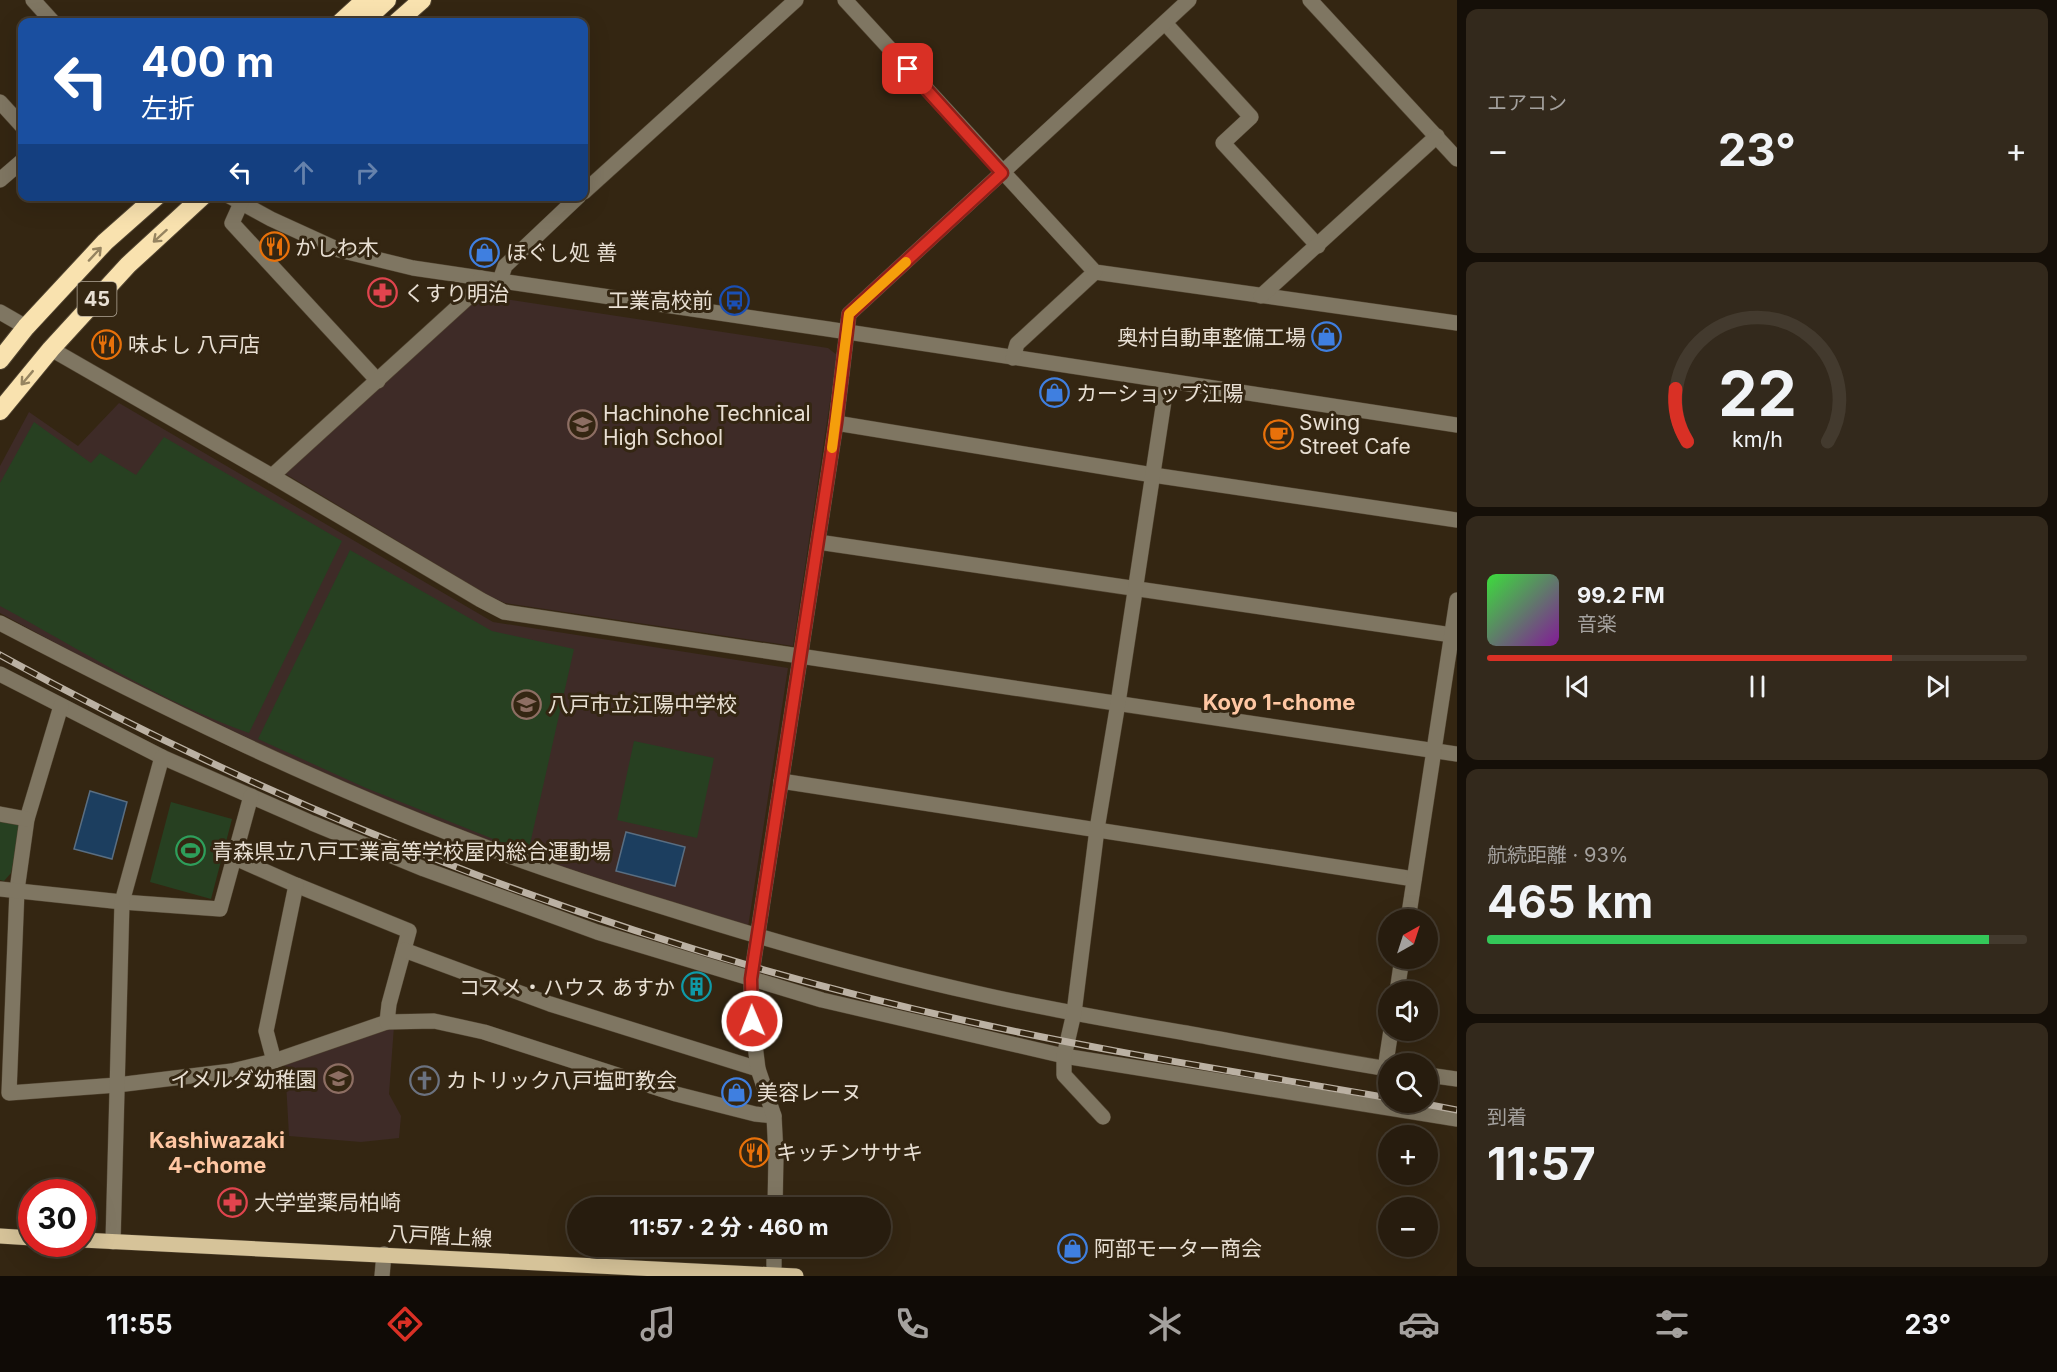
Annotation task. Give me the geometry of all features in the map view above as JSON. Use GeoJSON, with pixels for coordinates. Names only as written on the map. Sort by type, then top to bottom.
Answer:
{"type":"FeatureCollection","features":[{"type":"Feature","properties":{"kind":"highway"},"geometry":{"type":"LineString","coordinates":[[345,18],[365,0]]}},
{"type":"Feature","properties":{"kind":"highway"},"geometry":{"type":"LineString","coordinates":[[367,18],[387,0]]}},
{"type":"Feature","properties":{"kind":"highway"},"geometry":{"type":"LineString","coordinates":[[402,18],[422,0]]}},
{"type":"Feature","properties":{"kind":"highway","name":"45"},"geometry":{"type":"LineString","coordinates":[[0,360],[26,327],[105,242],[151,201]]}},
{"type":"Feature","properties":{"kind":"highway","name":"45"},"geometry":{"type":"LineString","coordinates":[[0,411],[51,349],[128,265],[198,201]]}},
{"type":"Feature","properties":{"kind":"main road"},"geometry":{"type":"LineString","coordinates":[[0,1236],[18,1237]]}},
{"type":"Feature","properties":{"kind":"main road","name":"八戸階上線"},"geometry":{"type":"LineString","coordinates":[[96,1241],[796,1276]]}},
{"type":"Feature","properties":{"kind":"street"},"geometry":{"type":"LineString","coordinates":[[33,0],[49,18]]}},
{"type":"Feature","properties":{"kind":"street"},"geometry":{"type":"LineString","coordinates":[[588,188],[796,0]]}},
{"type":"Feature","properties":{"kind":"street"},"geometry":{"type":"LineString","coordinates":[[845,0],[1095,272],[1457,323]]}},
{"type":"Feature","properties":{"kind":"street"},"geometry":{"type":"LineString","coordinates":[[775,1197],[774,1116],[758,1069],[752,1021],[751,979],[836,423],[849,314],[1189,0]]}},
{"type":"Feature","properties":{"kind":"street"},"geometry":{"type":"LineString","coordinates":[[1310,0],[1457,159]]}},
{"type":"Feature","properties":{"kind":"street"},"geometry":{"type":"LineString","coordinates":[[1165,22],[1251,117],[1223,143],[1318,246]]}},
{"type":"Feature","properties":{"kind":"street"},"geometry":{"type":"LineString","coordinates":[[0,102],[18,122]]}},
{"type":"Feature","properties":{"kind":"street"},"geometry":{"type":"LineString","coordinates":[[1261,296],[1437,136]]}},
{"type":"Feature","properties":{"kind":"street"},"geometry":{"type":"LineString","coordinates":[[0,180],[18,164]]}},
{"type":"Feature","properties":{"kind":"street"},"geometry":{"type":"LineString","coordinates":[[235,201],[232,223],[378,381]]}},
{"type":"Feature","properties":{"kind":"street"},"geometry":{"type":"LineString","coordinates":[[237,201],[339,250],[413,268],[848,332],[1457,426]]}},
{"type":"Feature","properties":{"kind":"street"},"geometry":{"type":"LineString","coordinates":[[500,280],[505,266],[574,201]]}},
{"type":"Feature","properties":{"kind":"street"},"geometry":{"type":"LineString","coordinates":[[1013,358],[1017,344],[1095,272]]}},
{"type":"Feature","properties":{"kind":"street"},"geometry":{"type":"LineString","coordinates":[[272,476],[474,292],[482,278]]}},
{"type":"Feature","properties":{"kind":"street"},"geometry":{"type":"LineString","coordinates":[[0,312],[26,327]]}},
{"type":"Feature","properties":{"kind":"street"},"geometry":{"type":"LineString","coordinates":[[51,349],[504,612],[1457,754]]}},
{"type":"Feature","properties":{"kind":"street"},"geometry":{"type":"LineString","coordinates":[[1103,1117],[1064,1075],[1064,1056],[1074,1013],[1097,829],[1119,703],[1167,381]]}},
{"type":"Feature","properties":{"kind":"street"},"geometry":{"type":"LineString","coordinates":[[836,423],[1153,475],[1457,520]]}},
{"type":"Feature","properties":{"kind":"street"},"geometry":{"type":"LineString","coordinates":[[818,542],[1452,635]]}},
{"type":"Feature","properties":{"kind":"street"},"geometry":{"type":"LineString","coordinates":[[1410,909],[1457,600]]}},
{"type":"Feature","properties":{"kind":"street"},"geometry":{"type":"LineString","coordinates":[[0,623],[180,716],[385,808],[530,863],[758,937],[852,964],[978,994],[1378,1067]]}},
{"type":"Feature","properties":{"kind":"street"},"geometry":{"type":"LineString","coordinates":[[0,674],[162,757],[251,796],[424,869],[597,932],[822,1000],[1064,1056],[1457,1119]]}},
{"type":"Feature","properties":{"kind":"street"},"geometry":{"type":"LineString","coordinates":[[61,706],[27,819],[7,952],[9,1093],[117,1085],[232,1071],[274,1061],[387,1022],[434,1021],[484,1032],[676,1094],[755,1114],[774,1116]]}},
{"type":"Feature","properties":{"kind":"street"},"geometry":{"type":"LineString","coordinates":[[113,1242],[122,902],[162,757]]}},
{"type":"Feature","properties":{"kind":"street"},"geometry":{"type":"LineString","coordinates":[[781,781],[1414,879]]}},
{"type":"Feature","properties":{"kind":"street"},"geometry":{"type":"LineString","coordinates":[[0,889],[122,902],[220,909],[251,796]]}},
{"type":"Feature","properties":{"kind":"street"},"geometry":{"type":"LineString","coordinates":[[0,814],[27,819]]}},
{"type":"Feature","properties":{"kind":"street"},"geometry":{"type":"LineString","coordinates":[[235,858],[410,931],[389,1004],[387,1022]]}},
{"type":"Feature","properties":{"kind":"street"},"geometry":{"type":"LineString","coordinates":[[274,1061],[266,1031],[296,885]]}},
{"type":"Feature","properties":{"kind":"street"},"geometry":{"type":"LineString","coordinates":[[404,950],[550,1004],[758,1069]]}},
{"type":"Feature","properties":{"kind":"street"},"geometry":{"type":"LineString","coordinates":[[1438,1076],[1457,1079]]}},
{"type":"Feature","properties":{"kind":"street"},"geometry":{"type":"LineString","coordinates":[[382,1276],[384,1254]]}},
{"type":"Feature","properties":{"kind":"street"},"geometry":{"type":"LineString","coordinates":[[774,1257],[774,1275]]}},
{"type":"Feature","properties":{"kind":"shaded area","name":"Hachinohe Technical High School"},"geometry":{"type":"Polygon","coordinates":[[[478,295],[828,348],[837,355],[793,646],[505,603],[491,597],[284,473],[478,295]]]}},
{"type":"Feature","properties":{"kind":"shaded area","name":"八戸市立江陽中学校"},"geometry":{"type":"Polygon","coordinates":[[[119,403],[493,622],[788,668],[748,927],[527,855],[370,794],[139,688],[0,613],[0,466],[29,412],[78,446],[119,403]]]}},
{"type":"Feature","properties":{"kind":"shaded area","name":"イメルダ幼稚園"},"geometry":{"type":"Polygon","coordinates":[[[394,1026],[389,1094],[401,1116],[399,1138],[361,1142],[289,1136],[285,1064],[394,1026]]]}},
{"type":"Feature","properties":{"kind":"green space"},"geometry":{"type":"Polygon","coordinates":[[[34,422],[91,463],[100,453],[136,475],[164,437],[342,541],[249,733],[153,691],[0,606],[0,483],[34,422]]]}},
{"type":"Feature","properties":{"kind":"green space"},"geometry":{"type":"Polygon","coordinates":[[[350,550],[492,631],[574,649],[528,853],[366,788],[258,739],[350,550]]]}},
{"type":"Feature","properties":{"kind":"green space"},"geometry":{"type":"Polygon","coordinates":[[[634,741],[714,758],[697,838],[617,820],[634,741]]]}},
{"type":"Feature","properties":{"kind":"green space","name":"青森県立八戸工業高等学校屋内総合運動場"},"geometry":{"type":"Polygon","coordinates":[[[171,802],[232,819],[211,899],[150,882],[171,802]]]}},
{"type":"Feature","properties":{"kind":"green space"},"geometry":{"type":"Polygon","coordinates":[[[0,820],[16,822],[20,826],[11,873],[4,881],[0,880],[0,820]]]}},
{"type":"Feature","properties":{"kind":"water"},"geometry":{"type":"Polygon","coordinates":[[[90,791],[127,802],[112,859],[74,849],[90,791]]]}},
{"type":"Feature","properties":{"kind":"water"},"geometry":{"type":"Polygon","coordinates":[[[626,832],[685,847],[675,886],[616,871],[626,832]]]}},
{"type":"Feature","properties":{"kind":"railway"},"geometry":{"type":"LineString","coordinates":[[0,655],[116,716],[233,773],[353,826],[475,874],[598,918],[723,958],[849,993],[976,1023],[1130,1054],[1378,1096]]}},
{"type":"Feature","properties":{"kind":"railway"},"geometry":{"type":"LineString","coordinates":[[1438,1106],[1457,1110]]}},
{"type":"Feature","properties":{"kind":"slow traffic"},"geometry":{"type":"LineString","coordinates":[[832,448],[849,314],[906,262]]}},
{"type":"Feature","properties":{"kind":"place","name":"かしわ木"},"geometry":{"type":"Point","coordinates":[274,247]}},
{"type":"Feature","properties":{"kind":"place","name":"ほぐし処 善"},"geometry":{"type":"Point","coordinates":[485,252]}},
{"type":"Feature","properties":{"kind":"place","name":"くすり明治"},"geometry":{"type":"Point","coordinates":[383,293]}},
{"type":"Feature","properties":{"kind":"place","name":"工業高校前"},"geometry":{"type":"Point","coordinates":[734,300]}},
{"type":"Feature","properties":{"kind":"place","name":"奥村自動車整備工場"},"geometry":{"type":"Point","coordinates":[1327,337]}},
{"type":"Feature","properties":{"kind":"place","name":"味よし 八戸店"},"geometry":{"type":"Point","coordinates":[107,344]}},
{"type":"Feature","properties":{"kind":"place","name":"カーショップ江陽"},"geometry":{"type":"Point","coordinates":[1055,393]}},
{"type":"Feature","properties":{"kind":"place","name":"Hachinohe Technical High School"},"geometry":{"type":"Point","coordinates":[582,425]}},
{"type":"Feature","properties":{"kind":"place","name":"Swing Street Cafe"},"geometry":{"type":"Point","coordinates":[1278,434]}},
{"type":"Feature","properties":{"kind":"place","name":"八戸市立江陽中学校"},"geometry":{"type":"Point","coordinates":[527,704]}},
{"type":"Feature","properties":{"kind":"place","name":"青森県立八戸工業高等学校屋内総合運動場"},"geometry":{"type":"Point","coordinates":[191,851]}},
{"type":"Feature","properties":{"kind":"place","name":"コスメ・ハウス あすか"},"geometry":{"type":"Point","coordinates":[696,987]}},
{"type":"Feature","properties":{"kind":"place","name":"イメルダ幼稚園"},"geometry":{"type":"Point","coordinates":[338,1079]}},
{"type":"Feature","properties":{"kind":"place","name":"カトリック八戸塩町教会"},"geometry":{"type":"Point","coordinates":[425,1080]}},
{"type":"Feature","properties":{"kind":"place","name":"美容レーヌ"},"geometry":{"type":"Point","coordinates":[736,1092]}},
{"type":"Feature","properties":{"kind":"place","name":"キッチンササキ"},"geometry":{"type":"Point","coordinates":[755,1152]}},
{"type":"Feature","properties":{"kind":"place","name":"大学堂薬局柏崎"},"geometry":{"type":"Point","coordinates":[233,1202]}},
{"type":"Feature","properties":{"kind":"place","name":"阿部モーター商会"},"geometry":{"type":"Point","coordinates":[1073,1248]}},
{"type":"Feature","properties":{"kind":"district","name":"Koyo 1-chome"},"geometry":{"type":"Point","coordinates":[1279,702]}},
{"type":"Feature","properties":{"kind":"district","name":"Kashiwazaki 4-chome"},"geometry":{"type":"Point","coordinates":[217,1152]}},
{"type":"Feature","properties":{"kind":"route"},"geometry":{"type":"LineString","coordinates":[[752,1021],[751,979],[836,423],[849,314],[1002,173],[908,69]]}}]}
